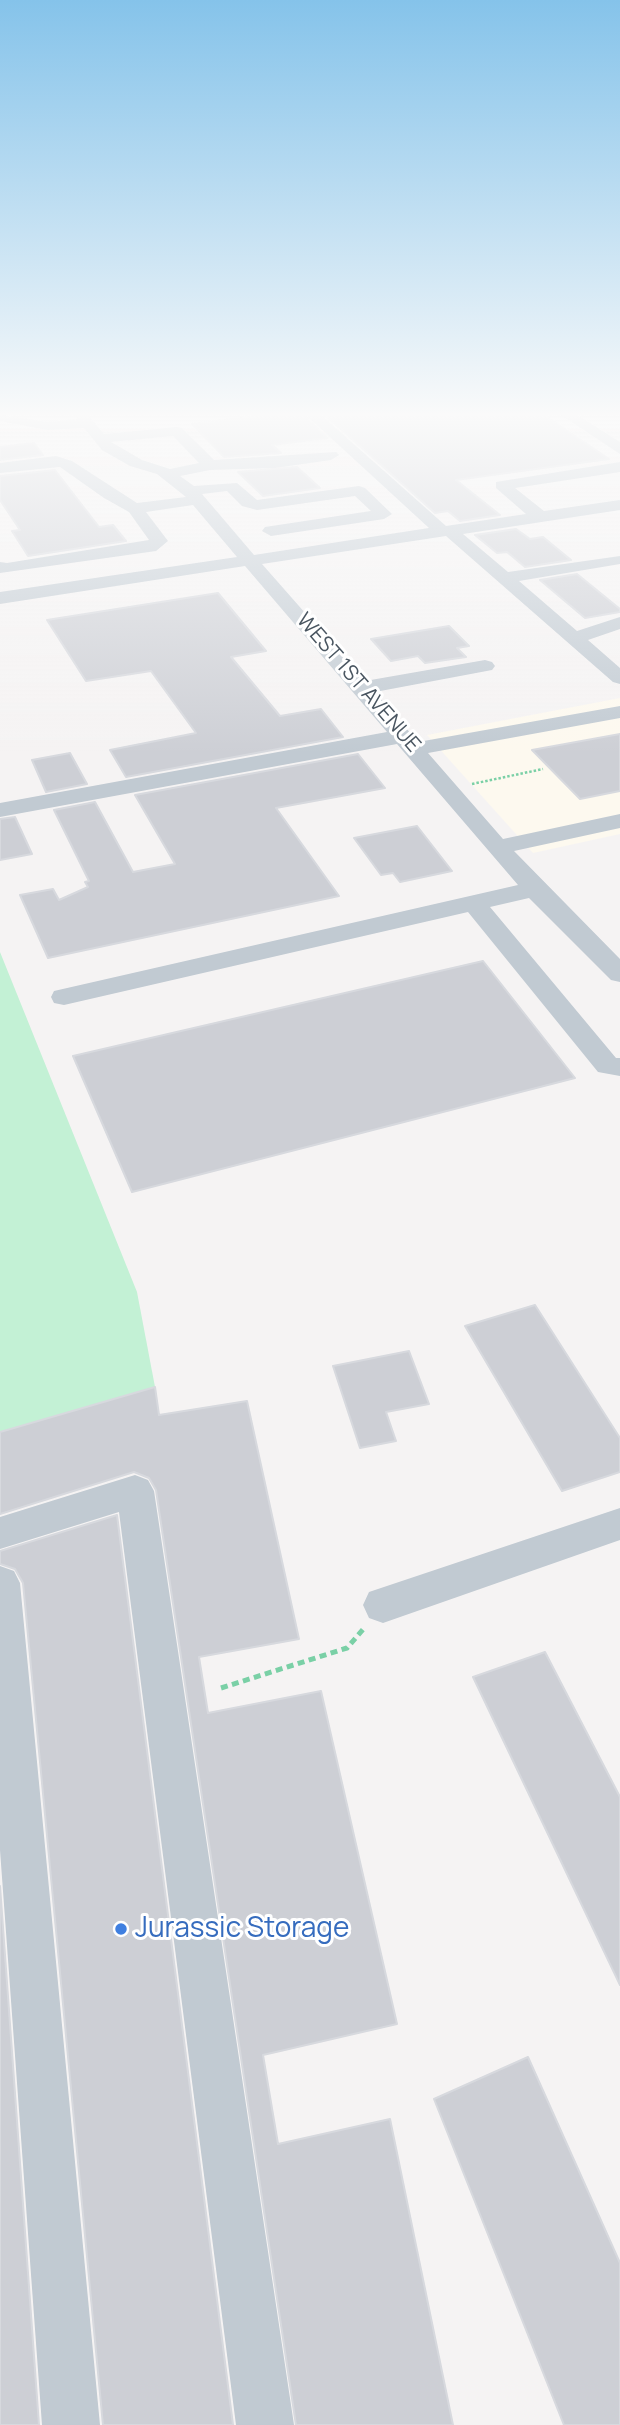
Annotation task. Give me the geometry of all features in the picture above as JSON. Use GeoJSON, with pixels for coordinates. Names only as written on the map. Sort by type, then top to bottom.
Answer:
{"type":"FeatureCollection","features":[{"type":"Feature","properties":{"kind":"street"},"geometry":{"type":"LineString","coordinates":[[20,595],[3,568],[150,547],[159,541],[150,528]]}},
{"type":"Feature","properties":{"kind":"street","name":"WEST 1ST AVENUE"},"geometry":{"type":"LineString","coordinates":[[223,528],[534,889],[607,948],[620,974]]}},
{"type":"Feature","properties":{"kind":"street"},"geometry":{"type":"LineString","coordinates":[[271,531],[290,528]]}},
{"type":"Feature","properties":{"kind":"street"},"geometry":{"type":"LineString","coordinates":[[442,528],[505,578],[620,678]]}},
{"type":"Feature","properties":{"kind":"street"},"geometry":{"type":"LineString","coordinates":[[0,598],[465,528]]}},
{"type":"Feature","properties":{"kind":"street"},"geometry":{"type":"LineString","coordinates":[[505,578],[614,560]]}},
{"type":"Feature","properties":{"kind":"street"},"geometry":{"type":"LineString","coordinates":[[574,638],[620,623]]}},
{"type":"Feature","properties":{"kind":"street"},"geometry":{"type":"LineString","coordinates":[[362,688],[485,666]]}},
{"type":"Feature","properties":{"kind":"street"},"geometry":{"type":"LineString","coordinates":[[0,810],[409,742],[620,712]]}},
{"type":"Feature","properties":{"kind":"street"},"geometry":{"type":"LineString","coordinates":[[498,847],[620,821]]}},
{"type":"Feature","properties":{"kind":"street"},"geometry":{"type":"LineString","coordinates":[[64,997],[534,889]]}},
{"type":"Feature","properties":{"kind":"street"},"geometry":{"type":"LineString","coordinates":[[474,903],[608,1066],[620,1066]]}},
{"type":"Feature","properties":{"kind":"street"},"geometry":{"type":"LineString","coordinates":[[0,1533],[135,1491],[265,2425]]}},
{"type":"Feature","properties":{"kind":"street"},"geometry":{"type":"LineString","coordinates":[[383,1605],[620,1524]]}},
{"type":"Feature","properties":{"kind":"street"},"geometry":{"type":"LineString","coordinates":[[0,1583],[71,2425]]}},
{"type":"Feature","properties":{"kind":"path"},"geometry":{"type":"LineString","coordinates":[[471,784],[543,769]]}},
{"type":"Feature","properties":{"kind":"path"},"geometry":{"type":"LineString","coordinates":[[221,1688],[347,1648],[383,1605]]}},
{"type":"Feature","properties":{"kind":"shaded area"},"geometry":{"type":"Polygon","coordinates":[[[620,698],[620,834],[533,853],[427,735],[620,698]]]}},
{"type":"Feature","properties":{"kind":"green space"},"geometry":{"type":"Polygon","coordinates":[[[0,952],[137,1292],[155,1387],[0,1432],[0,952]]]}},
{"type":"Feature","properties":{"kind":"building"},"geometry":{"type":"Polygon","coordinates":[[[19,528],[116,528],[126,541],[28,556],[12,531],[20,530],[19,528]]]}},
{"type":"Feature","properties":{"kind":"building"},"geometry":{"type":"Polygon","coordinates":[[[516,529],[530,539],[543,537],[571,560],[525,567],[507,552],[497,553],[475,535],[516,529]]]}},
{"type":"Feature","properties":{"kind":"building"},"geometry":{"type":"Polygon","coordinates":[[[577,574],[620,609],[620,612],[585,618],[540,580],[577,574]]]}},
{"type":"Feature","properties":{"kind":"building"},"geometry":{"type":"Polygon","coordinates":[[[218,593],[266,651],[231,657],[280,716],[321,709],[343,737],[126,777],[110,750],[196,733],[151,671],[86,681],[47,620],[218,593]]]}},
{"type":"Feature","properties":{"kind":"building"},"geometry":{"type":"Polygon","coordinates":[[[449,626],[469,646],[457,648],[466,657],[425,663],[418,656],[391,661],[371,639],[449,626]]]}},
{"type":"Feature","properties":{"kind":"building"},"geometry":{"type":"Polygon","coordinates":[[[620,734],[620,791],[580,799],[532,750],[620,734]]]}},
{"type":"Feature","properties":{"kind":"building"},"geometry":{"type":"Polygon","coordinates":[[[70,753],[87,784],[46,792],[32,760],[70,753]]]}},
{"type":"Feature","properties":{"kind":"building"},"geometry":{"type":"Polygon","coordinates":[[[358,754],[385,788],[276,808],[339,896],[48,958],[20,895],[53,889],[59,900],[88,887],[85,882],[89,881],[54,810],[95,802],[133,872],[175,864],[135,795],[358,754]]]}},
{"type":"Feature","properties":{"kind":"building"},"geometry":{"type":"Polygon","coordinates":[[[15,817],[32,854],[0,860],[0,819],[15,817]]]}},
{"type":"Feature","properties":{"kind":"building"},"geometry":{"type":"Polygon","coordinates":[[[417,826],[452,871],[400,882],[393,873],[381,875],[354,838],[417,826]]]}},
{"type":"Feature","properties":{"kind":"building"},"geometry":{"type":"Polygon","coordinates":[[[483,961],[575,1078],[132,1192],[73,1056],[483,961]]]}},
{"type":"Feature","properties":{"kind":"building"},"geometry":{"type":"Polygon","coordinates":[[[535,1305],[620,1438],[620,1472],[562,1491],[465,1326],[535,1305]]]}},
{"type":"Feature","properties":{"kind":"building"},"geometry":{"type":"Polygon","coordinates":[[[409,1351],[429,1404],[386,1412],[396,1441],[360,1448],[333,1366],[409,1351]]]}},
{"type":"Feature","properties":{"kind":"building"},"geometry":{"type":"Polygon","coordinates":[[[155,1387],[159,1415],[247,1401],[299,1639],[199,1657],[208,1713],[321,1691],[397,2024],[263,2055],[278,2144],[390,2119],[453,2425],[296,2425],[156,1490],[149,1478],[134,1472],[0,1514],[0,1432],[155,1387]]]}},
{"type":"Feature","properties":{"kind":"building"},"geometry":{"type":"Polygon","coordinates":[[[117,1515],[233,2425],[103,2425],[23,1583],[15,1569],[0,1564],[0,1551],[117,1515]]]}},
{"type":"Feature","properties":{"kind":"building"},"geometry":{"type":"Polygon","coordinates":[[[545,1652],[620,1797],[620,1985],[473,1677],[545,1652]]]}},
{"type":"Feature","properties":{"kind":"building"},"geometry":{"type":"Polygon","coordinates":[[[0,1886],[39,2425],[0,2425],[0,1886]]]}},
{"type":"Feature","properties":{"kind":"building"},"geometry":{"type":"Polygon","coordinates":[[[528,2057],[620,2263],[620,2425],[564,2425],[434,2099],[528,2057]]]}},
{"type":"Feature","properties":{"kind":"place","name":"Jurassic Storage"},"geometry":{"type":"Point","coordinates":[121,1929]}}]}
